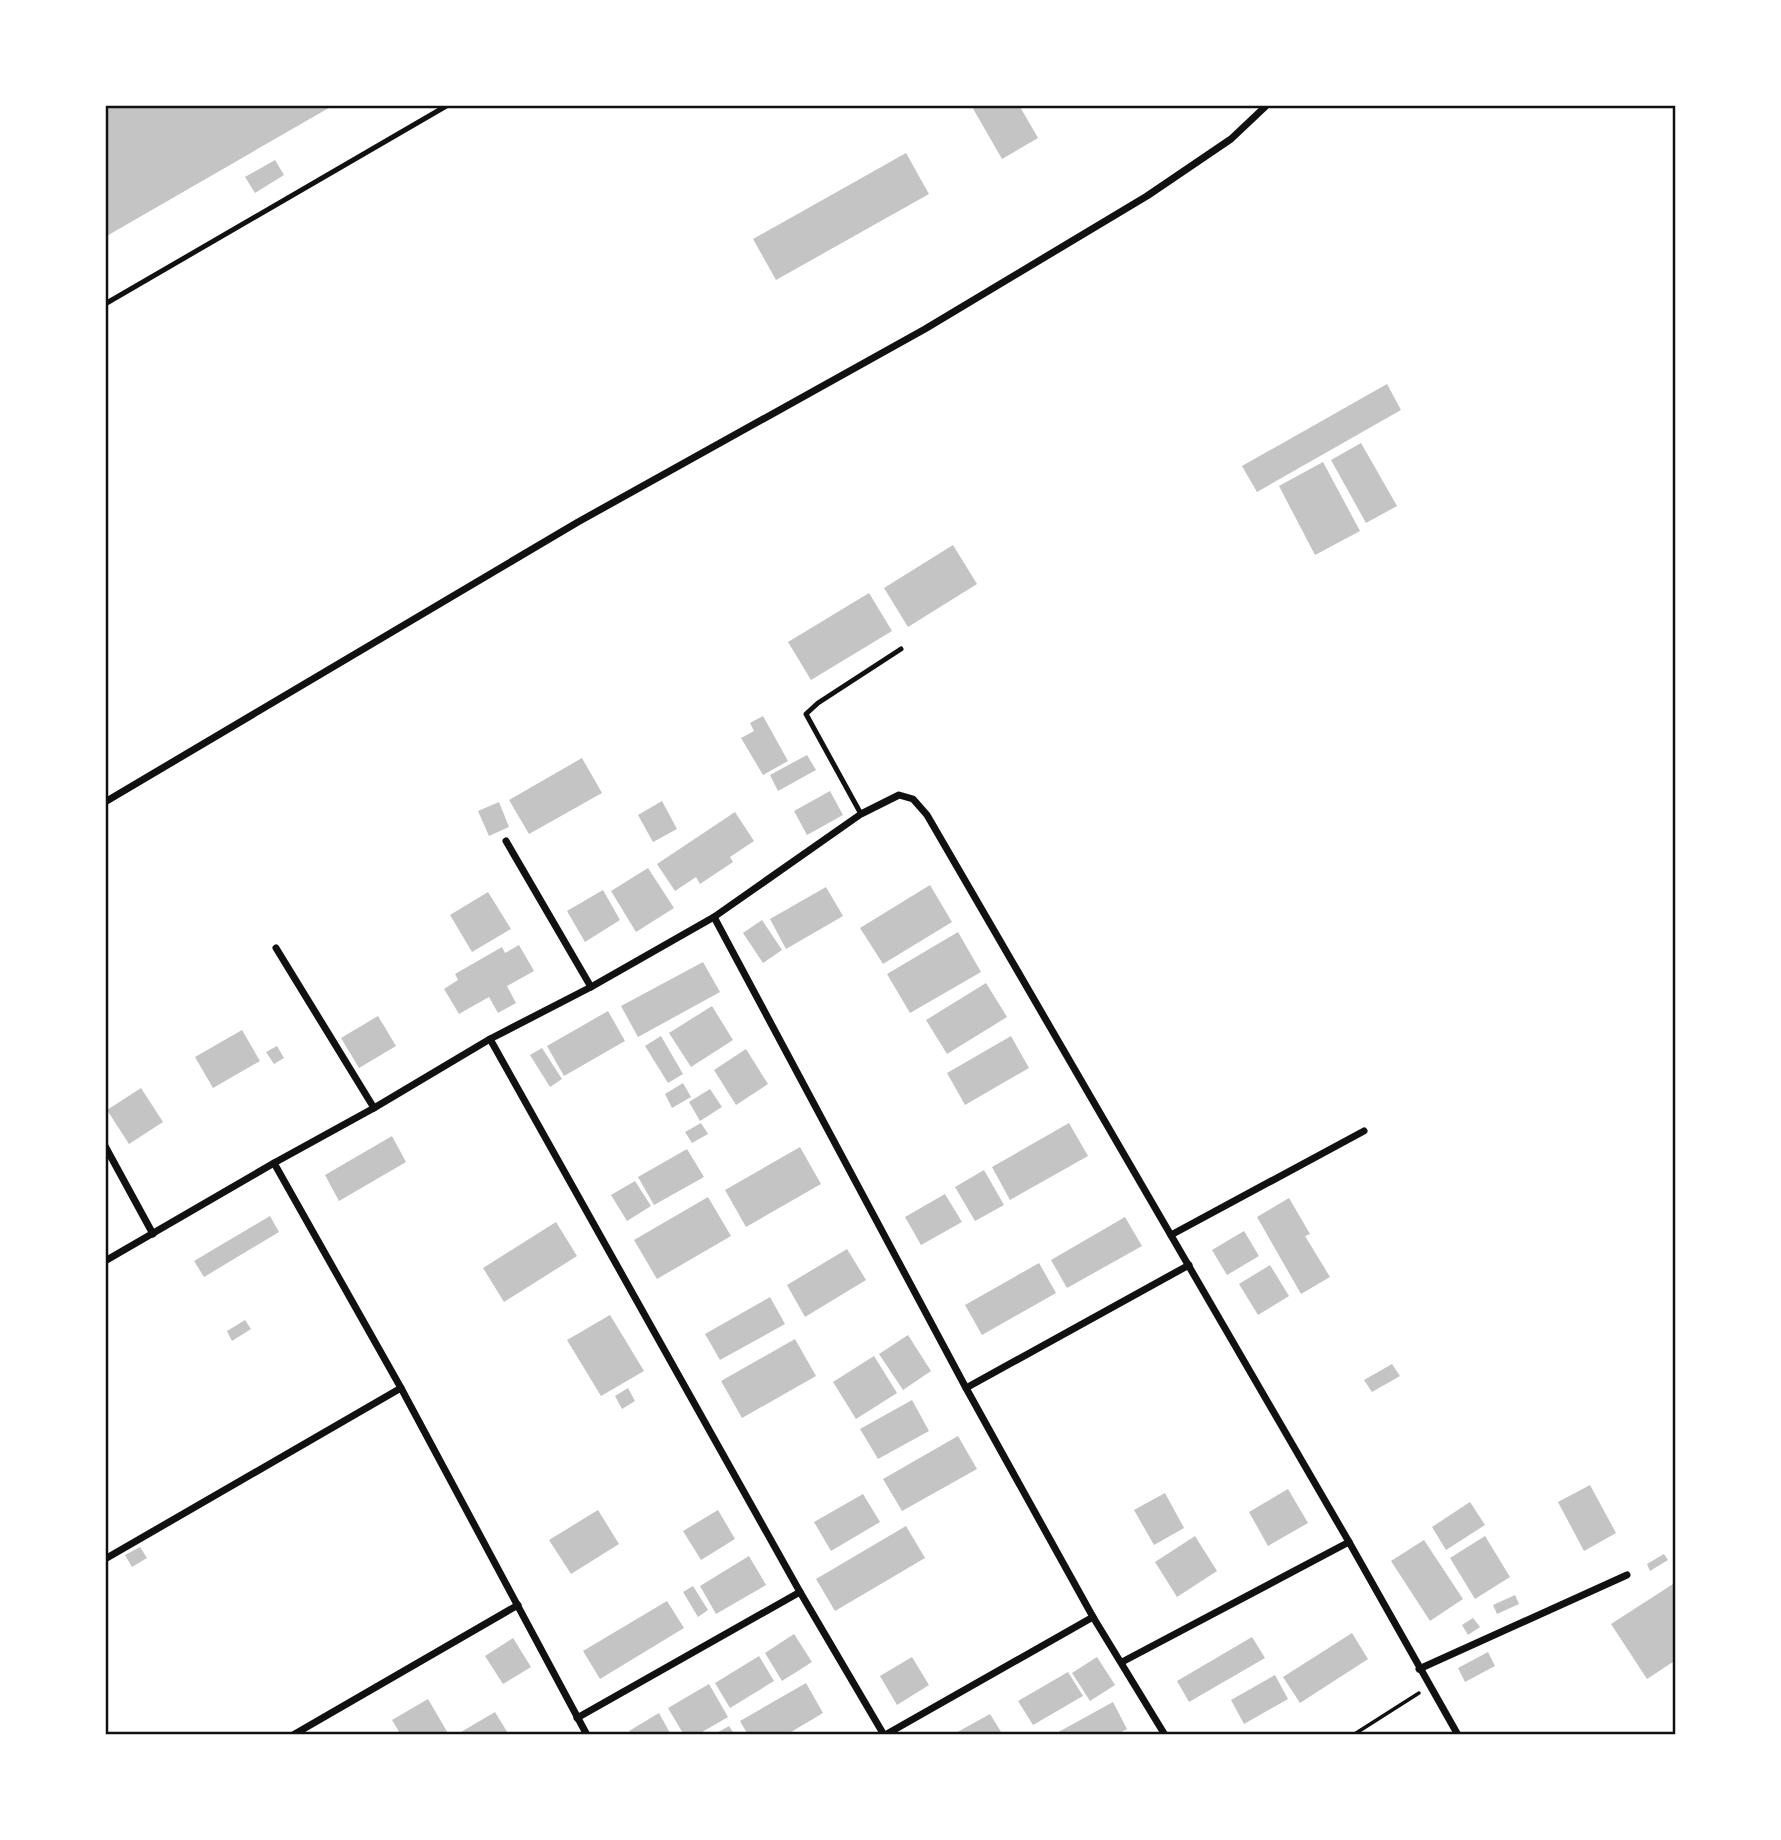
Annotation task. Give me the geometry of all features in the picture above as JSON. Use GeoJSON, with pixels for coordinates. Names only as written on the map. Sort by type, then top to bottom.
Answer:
{"type":"FeatureCollection","features":[{"type":"Feature","properties":{"kind":"street"},"geometry":{"type":"LineString","coordinates":[[105,802],[578,522],[925,329],[1147,197],[1231,139],[1267,105]]}},
{"type":"Feature","properties":{"kind":"street"},"geometry":{"type":"LineString","coordinates":[[105,1261],[490,1039],[591,987],[714,917],[861,814],[899,795],[913,799],[927,815],[1458,1735]]}},
{"type":"Feature","properties":{"kind":"street"},"geometry":{"type":"LineString","coordinates":[[506,841],[591,987]]}},
{"type":"Feature","properties":{"kind":"street"},"geometry":{"type":"LineString","coordinates":[[714,917],[966,1388],[1093,1617],[1165,1735]]}},
{"type":"Feature","properties":{"kind":"street"},"geometry":{"type":"LineString","coordinates":[[276,948],[374,1108]]}},
{"type":"Feature","properties":{"kind":"street"},"geometry":{"type":"LineString","coordinates":[[490,1039],[800,1592],[885,1735],[1093,1617]]}},
{"type":"Feature","properties":{"kind":"street"},"geometry":{"type":"LineString","coordinates":[[1171,1235],[1364,1131]]}},
{"type":"Feature","properties":{"kind":"street"},"geometry":{"type":"LineString","coordinates":[[105,1146],[153,1234]]}},
{"type":"Feature","properties":{"kind":"street"},"geometry":{"type":"LineString","coordinates":[[274,1163],[401,1388],[587,1735]]}},
{"type":"Feature","properties":{"kind":"street"},"geometry":{"type":"LineString","coordinates":[[966,1388],[1189,1265]]}},
{"type":"Feature","properties":{"kind":"street"},"geometry":{"type":"LineString","coordinates":[[105,1559],[401,1388]]}},
{"type":"Feature","properties":{"kind":"street"},"geometry":{"type":"LineString","coordinates":[[1122,1662],[1349,1542]]}},
{"type":"Feature","properties":{"kind":"street"},"geometry":{"type":"LineString","coordinates":[[1419,1669],[1627,1575]]}},
{"type":"Feature","properties":{"kind":"street"},"geometry":{"type":"LineString","coordinates":[[577,1718],[800,1592]]}},
{"type":"Feature","properties":{"kind":"street"},"geometry":{"type":"LineString","coordinates":[[293,1735],[518,1605]]}},
{"type":"Feature","properties":{"kind":"lane"},"geometry":{"type":"LineString","coordinates":[[105,304],[448,105]]}},
{"type":"Feature","properties":{"kind":"lane"},"geometry":{"type":"LineString","coordinates":[[861,814],[806,715],[818,703],[901,649]]}},
{"type":"Feature","properties":{"kind":"path"},"geometry":{"type":"LineString","coordinates":[[1353,1735],[1429,1686]]}},
{"type":"Feature","properties":{"kind":"building"},"geometry":{"type":"Polygon","coordinates":[[[105,105],[334,105],[105,237],[105,105]]]}},
{"type":"Feature","properties":{"kind":"building"},"geometry":{"type":"Polygon","coordinates":[[[971,105],[1019,105],[1038,138],[1002,159],[971,105]]]}},
{"type":"Feature","properties":{"kind":"building"},"geometry":{"type":"Polygon","coordinates":[[[906,153],[929,194],[776,280],[753,239],[906,153]]]}},
{"type":"Feature","properties":{"kind":"building"},"geometry":{"type":"Polygon","coordinates":[[[275,160],[284,175],[255,193],[245,177],[275,160]]]}},
{"type":"Feature","properties":{"kind":"building"},"geometry":{"type":"Polygon","coordinates":[[[1387,384],[1401,410],[1257,492],[1242,466],[1387,384]]]}},
{"type":"Feature","properties":{"kind":"building"},"geometry":{"type":"Polygon","coordinates":[[[1361,443],[1397,506],[1366,523],[1331,460],[1361,443]]]}},
{"type":"Feature","properties":{"kind":"building"},"geometry":{"type":"Polygon","coordinates":[[[1323,462],[1360,531],[1315,555],[1279,486],[1323,462]]]}},
{"type":"Feature","properties":{"kind":"building"},"geometry":{"type":"Polygon","coordinates":[[[953,545],[977,584],[908,627],[884,588],[953,545]]]}},
{"type":"Feature","properties":{"kind":"building"},"geometry":{"type":"Polygon","coordinates":[[[869,593],[892,631],[811,680],[788,642],[869,593]]]}},
{"type":"Feature","properties":{"kind":"building"},"geometry":{"type":"Polygon","coordinates":[[[763,716],[788,761],[763,775],[741,738],[754,731],[750,723],[763,716]]]}},
{"type":"Feature","properties":{"kind":"building"},"geometry":{"type":"Polygon","coordinates":[[[807,755],[816,770],[778,791],[770,775],[807,755]]]}},
{"type":"Feature","properties":{"kind":"building"},"geometry":{"type":"Polygon","coordinates":[[[582,758],[602,793],[529,834],[509,800],[582,758]]]}},
{"type":"Feature","properties":{"kind":"building"},"geometry":{"type":"Polygon","coordinates":[[[830,791],[843,815],[807,835],[794,811],[830,791]]]}},
{"type":"Feature","properties":{"kind":"building"},"geometry":{"type":"Polygon","coordinates":[[[662,801],[677,829],[653,842],[638,815],[662,801]]]}},
{"type":"Feature","properties":{"kind":"building"},"geometry":{"type":"Polygon","coordinates":[[[499,802],[509,827],[489,836],[478,811],[499,802]]]}},
{"type":"Feature","properties":{"kind":"building"},"geometry":{"type":"Polygon","coordinates":[[[735,812],[754,841],[730,857],[733,862],[700,884],[696,877],[675,891],[657,864],[735,812]]]}},
{"type":"Feature","properties":{"kind":"building"},"geometry":{"type":"Polygon","coordinates":[[[648,868],[674,908],[636,932],[611,891],[648,868]]]}},
{"type":"Feature","properties":{"kind":"building"},"geometry":{"type":"Polygon","coordinates":[[[930,885],[952,922],[883,964],[860,928],[930,885]]]}},
{"type":"Feature","properties":{"kind":"building"},"geometry":{"type":"Polygon","coordinates":[[[826,887],[843,916],[786,949],[770,919],[826,887]]]}},
{"type":"Feature","properties":{"kind":"building"},"geometry":{"type":"Polygon","coordinates":[[[603,890],[620,920],[585,942],[567,911],[603,890]]]}},
{"type":"Feature","properties":{"kind":"building"},"geometry":{"type":"Polygon","coordinates":[[[488,892],[511,929],[472,952],[450,915],[488,892]]]}},
{"type":"Feature","properties":{"kind":"building"},"geometry":{"type":"Polygon","coordinates":[[[762,920],[782,950],[763,963],[743,933],[762,920]]]}},
{"type":"Feature","properties":{"kind":"building"},"geometry":{"type":"Polygon","coordinates":[[[958,932],[981,972],[910,1013],[887,974],[958,932]]]}},
{"type":"Feature","properties":{"kind":"building"},"geometry":{"type":"Polygon","coordinates":[[[519,945],[534,971],[507,986],[516,1003],[498,1013],[489,997],[459,1014],[444,989],[458,980],[455,974],[502,947],[505,953],[519,945]]]}},
{"type":"Feature","properties":{"kind":"building"},"geometry":{"type":"Polygon","coordinates":[[[703,962],[720,992],[638,1037],[621,1006],[703,962]]]}},
{"type":"Feature","properties":{"kind":"building"},"geometry":{"type":"Polygon","coordinates":[[[986,983],[1007,1017],[947,1054],[926,1020],[986,983]]]}},
{"type":"Feature","properties":{"kind":"building"},"geometry":{"type":"Polygon","coordinates":[[[712,1006],[733,1040],[691,1067],[669,1033],[712,1006]]]}},
{"type":"Feature","properties":{"kind":"building"},"geometry":{"type":"Polygon","coordinates":[[[608,1011],[625,1041],[564,1076],[547,1046],[608,1011]]]}},
{"type":"Feature","properties":{"kind":"building"},"geometry":{"type":"Polygon","coordinates":[[[378,1016],[396,1046],[359,1068],[341,1038],[378,1016]]]}},
{"type":"Feature","properties":{"kind":"building"},"geometry":{"type":"Polygon","coordinates":[[[242,1030],[260,1061],[213,1088],[195,1057],[242,1030]]]}},
{"type":"Feature","properties":{"kind":"building"},"geometry":{"type":"Polygon","coordinates":[[[661,1036],[683,1074],[668,1083],[645,1046],[661,1036]]]}},
{"type":"Feature","properties":{"kind":"building"},"geometry":{"type":"Polygon","coordinates":[[[1011,1036],[1029,1068],[965,1105],[947,1073],[1011,1036]]]}},
{"type":"Feature","properties":{"kind":"building"},"geometry":{"type":"Polygon","coordinates":[[[277,1046],[284,1058],[274,1064],[266,1052],[277,1046]]]}},
{"type":"Feature","properties":{"kind":"building"},"geometry":{"type":"Polygon","coordinates":[[[542,1048],[562,1079],[550,1087],[530,1055],[542,1048]]]}},
{"type":"Feature","properties":{"kind":"building"},"geometry":{"type":"Polygon","coordinates":[[[746,1049],[768,1084],[736,1105],[714,1070],[746,1049]]]}},
{"type":"Feature","properties":{"kind":"building"},"geometry":{"type":"Polygon","coordinates":[[[683,1083],[691,1097],[672,1108],[665,1094],[683,1083]]]}},
{"type":"Feature","properties":{"kind":"building"},"geometry":{"type":"Polygon","coordinates":[[[141,1088],[163,1122],[129,1144],[107,1110],[141,1088]]]}},
{"type":"Feature","properties":{"kind":"building"},"geometry":{"type":"Polygon","coordinates":[[[710,1089],[722,1107],[700,1121],[689,1102],[710,1089]]]}},
{"type":"Feature","properties":{"kind":"building"},"geometry":{"type":"Polygon","coordinates":[[[701,1123],[708,1134],[692,1143],[685,1132],[701,1123]]]}},
{"type":"Feature","properties":{"kind":"building"},"geometry":{"type":"Polygon","coordinates":[[[1069,1123],[1088,1156],[1010,1200],[992,1167],[1069,1123]]]}},
{"type":"Feature","properties":{"kind":"building"},"geometry":{"type":"Polygon","coordinates":[[[392,1136],[406,1162],[339,1201],[325,1175],[392,1136]]]}},
{"type":"Feature","properties":{"kind":"building"},"geometry":{"type":"Polygon","coordinates":[[[800,1147],[821,1184],[746,1227],[725,1190],[800,1147]]]}},
{"type":"Feature","properties":{"kind":"building"},"geometry":{"type":"Polygon","coordinates":[[[687,1149],[704,1177],[654,1205],[638,1177],[687,1149]]]}},
{"type":"Feature","properties":{"kind":"building"},"geometry":{"type":"Polygon","coordinates":[[[984,1170],[1004,1205],[975,1221],[955,1187],[984,1170]]]}},
{"type":"Feature","properties":{"kind":"building"},"geometry":{"type":"Polygon","coordinates":[[[635,1181],[651,1206],[627,1221],[611,1195],[635,1181]]]}},
{"type":"Feature","properties":{"kind":"building"},"geometry":{"type":"Polygon","coordinates":[[[945,1194],[962,1222],[921,1245],[905,1217],[945,1194]]]}},
{"type":"Feature","properties":{"kind":"building"},"geometry":{"type":"Polygon","coordinates":[[[708,1197],[731,1236],[657,1279],[634,1240],[708,1197]]]}},
{"type":"Feature","properties":{"kind":"building"},"geometry":{"type":"Polygon","coordinates":[[[1289,1198],[1310,1234],[1305,1236],[1330,1277],[1301,1294],[1257,1217],[1289,1198]]]}},
{"type":"Feature","properties":{"kind":"building"},"geometry":{"type":"Polygon","coordinates":[[[270,1216],[279,1232],[204,1277],[194,1261],[270,1216]]]}},
{"type":"Feature","properties":{"kind":"building"},"geometry":{"type":"Polygon","coordinates":[[[1125,1217],[1142,1246],[1067,1288],[1051,1260],[1125,1217]]]}},
{"type":"Feature","properties":{"kind":"building"},"geometry":{"type":"Polygon","coordinates":[[[556,1222],[577,1256],[504,1302],[483,1268],[556,1222]]]}},
{"type":"Feature","properties":{"kind":"building"},"geometry":{"type":"Polygon","coordinates":[[[1244,1231],[1259,1256],[1227,1275],[1212,1250],[1244,1231]]]}},
{"type":"Feature","properties":{"kind":"building"},"geometry":{"type":"Polygon","coordinates":[[[847,1249],[866,1280],[805,1317],[787,1285],[847,1249]]]}},
{"type":"Feature","properties":{"kind":"building"},"geometry":{"type":"Polygon","coordinates":[[[1039,1263],[1056,1293],[982,1335],[965,1305],[1039,1263]]]}},
{"type":"Feature","properties":{"kind":"building"},"geometry":{"type":"Polygon","coordinates":[[[1270,1265],[1289,1296],[1258,1315],[1239,1284],[1270,1265]]]}},
{"type":"Feature","properties":{"kind":"building"},"geometry":{"type":"Polygon","coordinates":[[[770,1297],[785,1324],[720,1360],[705,1334],[770,1297]]]}},
{"type":"Feature","properties":{"kind":"building"},"geometry":{"type":"Polygon","coordinates":[[[610,1315],[644,1371],[601,1396],[567,1340],[610,1315]]]}},
{"type":"Feature","properties":{"kind":"building"},"geometry":{"type":"Polygon","coordinates":[[[245,1320],[251,1329],[232,1341],[227,1331],[245,1320]]]}},
{"type":"Feature","properties":{"kind":"building"},"geometry":{"type":"Polygon","coordinates":[[[908,1335],[931,1371],[903,1390],[879,1354],[908,1335]]]}},
{"type":"Feature","properties":{"kind":"building"},"geometry":{"type":"Polygon","coordinates":[[[795,1339],[816,1376],[742,1418],[721,1381],[795,1339]]]}},
{"type":"Feature","properties":{"kind":"building"},"geometry":{"type":"Polygon","coordinates":[[[874,1356],[897,1393],[856,1419],[833,1382],[874,1356]]]}},
{"type":"Feature","properties":{"kind":"building"},"geometry":{"type":"Polygon","coordinates":[[[1392,1364],[1400,1376],[1372,1392],[1364,1380],[1392,1364]]]}},
{"type":"Feature","properties":{"kind":"building"},"geometry":{"type":"Polygon","coordinates":[[[628,1388],[635,1401],[622,1409],[615,1396],[628,1388]]]}},
{"type":"Feature","properties":{"kind":"building"},"geometry":{"type":"Polygon","coordinates":[[[912,1400],[929,1431],[878,1459],[860,1429],[912,1400]]]}},
{"type":"Feature","properties":{"kind":"building"},"geometry":{"type":"Polygon","coordinates":[[[958,1436],[977,1469],[902,1511],[883,1479],[958,1436]]]}},
{"type":"Feature","properties":{"kind":"building"},"geometry":{"type":"Polygon","coordinates":[[[1590,1485],[1616,1533],[1584,1551],[1558,1502],[1590,1485]]]}},
{"type":"Feature","properties":{"kind":"building"},"geometry":{"type":"Polygon","coordinates":[[[1288,1489],[1308,1523],[1268,1546],[1249,1512],[1288,1489]]]}},
{"type":"Feature","properties":{"kind":"building"},"geometry":{"type":"Polygon","coordinates":[[[1165,1493],[1184,1528],[1154,1545],[1134,1510],[1165,1493]]]}},
{"type":"Feature","properties":{"kind":"building"},"geometry":{"type":"Polygon","coordinates":[[[863,1494],[880,1522],[831,1551],[814,1522],[863,1494]]]}},
{"type":"Feature","properties":{"kind":"building"},"geometry":{"type":"Polygon","coordinates":[[[1470,1502],[1485,1525],[1446,1550],[1432,1527],[1470,1502]]]}},
{"type":"Feature","properties":{"kind":"building"},"geometry":{"type":"Polygon","coordinates":[[[598,1510],[619,1544],[571,1574],[549,1540],[598,1510]]]}},
{"type":"Feature","properties":{"kind":"building"},"geometry":{"type":"Polygon","coordinates":[[[718,1510],[735,1539],[701,1560],[683,1531],[718,1510]]]}},
{"type":"Feature","properties":{"kind":"building"},"geometry":{"type":"Polygon","coordinates":[[[906,1526],[925,1558],[835,1611],[816,1579],[906,1526]]]}},
{"type":"Feature","properties":{"kind":"building"},"geometry":{"type":"Polygon","coordinates":[[[1195,1536],[1217,1571],[1177,1597],[1155,1562],[1195,1536]]]}},
{"type":"Feature","properties":{"kind":"building"},"geometry":{"type":"Polygon","coordinates":[[[1485,1536],[1510,1577],[1475,1599],[1450,1558],[1485,1536]]]}},
{"type":"Feature","properties":{"kind":"building"},"geometry":{"type":"Polygon","coordinates":[[[1424,1540],[1463,1599],[1430,1621],[1391,1561],[1424,1540]]]}},
{"type":"Feature","properties":{"kind":"building"},"geometry":{"type":"Polygon","coordinates":[[[140,1547],[147,1558],[132,1567],[125,1555],[140,1547]]]}},
{"type":"Feature","properties":{"kind":"building"},"geometry":{"type":"Polygon","coordinates":[[[1664,1554],[1668,1560],[1650,1571],[1647,1564],[1664,1554]]]}},
{"type":"Feature","properties":{"kind":"building"},"geometry":{"type":"Polygon","coordinates":[[[749,1556],[766,1585],[716,1614],[700,1586],[749,1556]]]}},
{"type":"Feature","properties":{"kind":"building"},"geometry":{"type":"Polygon","coordinates":[[[1673,1584],[1676,1588],[1676,1660],[1647,1679],[1611,1624],[1673,1584]]]}},
{"type":"Feature","properties":{"kind":"building"},"geometry":{"type":"Polygon","coordinates":[[[693,1586],[708,1610],[698,1617],[683,1592],[693,1586]]]}},
{"type":"Feature","properties":{"kind":"building"},"geometry":{"type":"Polygon","coordinates":[[[1515,1595],[1519,1604],[1497,1614],[1493,1605],[1515,1595]]]}},
{"type":"Feature","properties":{"kind":"building"},"geometry":{"type":"Polygon","coordinates":[[[667,1601],[684,1628],[600,1679],[583,1651],[667,1601]]]}},
{"type":"Feature","properties":{"kind":"building"},"geometry":{"type":"Polygon","coordinates":[[[1473,1618],[1480,1627],[1468,1635],[1462,1625],[1473,1618]]]}},
{"type":"Feature","properties":{"kind":"building"},"geometry":{"type":"Polygon","coordinates":[[[1352,1633],[1368,1659],[1300,1703],[1283,1677],[1352,1633]]]}},
{"type":"Feature","properties":{"kind":"building"},"geometry":{"type":"Polygon","coordinates":[[[794,1634],[812,1662],[782,1681],[765,1653],[794,1634]]]}},
{"type":"Feature","properties":{"kind":"building"},"geometry":{"type":"Polygon","coordinates":[[[1252,1637],[1265,1658],[1189,1702],[1177,1681],[1252,1637]]]}},
{"type":"Feature","properties":{"kind":"building"},"geometry":{"type":"Polygon","coordinates":[[[513,1638],[531,1667],[503,1684],[485,1656],[513,1638]]]}},
{"type":"Feature","properties":{"kind":"building"},"geometry":{"type":"Polygon","coordinates":[[[1488,1652],[1495,1666],[1465,1682],[1458,1668],[1488,1652]]]}},
{"type":"Feature","properties":{"kind":"building"},"geometry":{"type":"Polygon","coordinates":[[[759,1656],[774,1681],[730,1708],[715,1683],[759,1656]]]}},
{"type":"Feature","properties":{"kind":"building"},"geometry":{"type":"Polygon","coordinates":[[[912,1657],[929,1685],[897,1705],[880,1676],[912,1657]]]}},
{"type":"Feature","properties":{"kind":"building"},"geometry":{"type":"Polygon","coordinates":[[[1097,1657],[1115,1685],[1090,1701],[1072,1673],[1097,1657]]]}},
{"type":"Feature","properties":{"kind":"building"},"geometry":{"type":"Polygon","coordinates":[[[1068,1672],[1083,1696],[1033,1725],[1018,1701],[1068,1672]]]}},
{"type":"Feature","properties":{"kind":"building"},"geometry":{"type":"Polygon","coordinates":[[[1275,1675],[1288,1699],[1244,1724],[1231,1700],[1275,1675]]]}},
{"type":"Feature","properties":{"kind":"building"},"geometry":{"type":"Polygon","coordinates":[[[806,1683],[823,1713],[786,1735],[748,1735],[740,1721],[806,1683]]]}},
{"type":"Feature","properties":{"kind":"building"},"geometry":{"type":"Polygon","coordinates":[[[709,1684],[728,1717],[697,1735],[684,1735],[668,1708],[709,1684]]]}},
{"type":"Feature","properties":{"kind":"building"},"geometry":{"type":"Polygon","coordinates":[[[428,1699],[449,1735],[401,1735],[392,1720],[428,1699]]]}},
{"type":"Feature","properties":{"kind":"building"},"geometry":{"type":"Polygon","coordinates":[[[1113,1702],[1127,1729],[1116,1735],[1053,1735],[1113,1702]]]}},
{"type":"Feature","properties":{"kind":"building"},"geometry":{"type":"Polygon","coordinates":[[[495,1712],[509,1735],[463,1735],[461,1732],[495,1712]]]}},
{"type":"Feature","properties":{"kind":"building"},"geometry":{"type":"Polygon","coordinates":[[[659,1713],[671,1735],[631,1735],[629,1731],[659,1713]]]}},
{"type":"Feature","properties":{"kind":"building"},"geometry":{"type":"Polygon","coordinates":[[[990,1714],[1003,1735],[952,1735],[990,1714]]]}},
{"type":"Feature","properties":{"kind":"building"},"geometry":{"type":"Polygon","coordinates":[[[729,1726],[735,1735],[713,1735],[729,1726]]]}}]}
